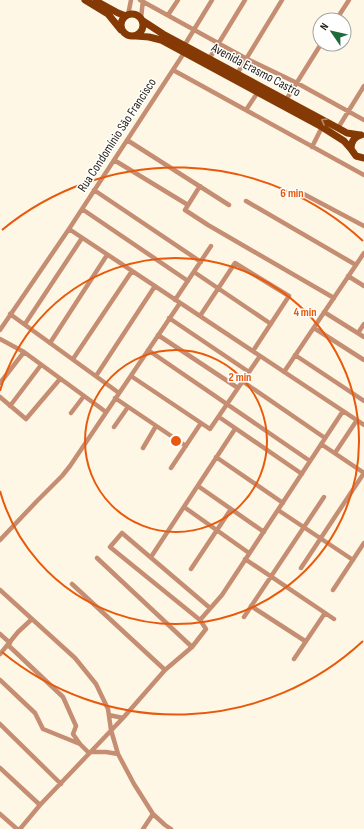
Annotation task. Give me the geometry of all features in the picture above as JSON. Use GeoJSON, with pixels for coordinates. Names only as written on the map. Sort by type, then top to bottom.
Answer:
{"type":"FeatureCollection","features":[{"type":"Feature","properties":{"kind":"main road"},"geometry":{"type":"LineString","coordinates":[[85,0],[108,14],[128,36],[136,36],[142,32],[144,24],[135,14],[127,16],[118,13],[94,0]]}},
{"type":"Feature","properties":{"kind":"main road"},"geometry":{"type":"LineString","coordinates":[[122,31],[121,23],[127,16]]}},
{"type":"Feature","properties":{"kind":"main road","name":"Avenida Erasmo Castro"},"geometry":{"type":"LineString","coordinates":[[142,20],[184,49],[322,127],[344,141],[356,156],[364,158]]}},
{"type":"Feature","properties":{"kind":"main road","name":"Avenida Erasmo Castro"},"geometry":{"type":"LineString","coordinates":[[136,36],[161,40],[209,59],[347,133],[362,135]]}},
{"type":"Feature","properties":{"kind":"main road"},"geometry":{"type":"LineString","coordinates":[[351,149],[353,140],[362,135]]}},
{"type":"Feature","properties":{"kind":"street"},"geometry":{"type":"LineString","coordinates":[[127,16],[131,0]]}},
{"type":"Feature","properties":{"kind":"street"},"geometry":{"type":"LineString","coordinates":[[142,20],[142,0],[247,59],[297,83],[364,120]]}},
{"type":"Feature","properties":{"kind":"street"},"geometry":{"type":"LineString","coordinates":[[168,15],[178,0]]}},
{"type":"Feature","properties":{"kind":"street","name":"Rua Condomínio São Francisco"},"geometry":{"type":"LineString","coordinates":[[0,330],[69,229],[173,70],[212,0]]}},
{"type":"Feature","properties":{"kind":"street"},"geometry":{"type":"LineString","coordinates":[[209,59],[245,0]]}},
{"type":"Feature","properties":{"kind":"street"},"geometry":{"type":"LineString","coordinates":[[238,74],[282,0]]}},
{"type":"Feature","properties":{"kind":"street"},"geometry":{"type":"LineString","coordinates":[[341,12],[349,0]]}},
{"type":"Feature","properties":{"kind":"street"},"geometry":{"type":"LineString","coordinates":[[286,100],[317,52]]}},
{"type":"Feature","properties":{"kind":"street"},"geometry":{"type":"LineString","coordinates":[[173,70],[364,175]]}},
{"type":"Feature","properties":{"kind":"street"},"geometry":{"type":"LineString","coordinates":[[338,128],[364,86]]}},
{"type":"Feature","properties":{"kind":"street"},"geometry":{"type":"LineString","coordinates":[[246,110],[258,92]]}},
{"type":"Feature","properties":{"kind":"street"},"geometry":{"type":"LineString","coordinates":[[312,147],[322,127]]}},
{"type":"Feature","properties":{"kind":"street"},"geometry":{"type":"LineString","coordinates":[[127,140],[229,205]]}},
{"type":"Feature","properties":{"kind":"street"},"geometry":{"type":"LineString","coordinates":[[114,160],[187,208],[220,232],[334,298]]}},
{"type":"Feature","properties":{"kind":"street"},"geometry":{"type":"LineString","coordinates":[[187,208],[200,186]]}},
{"type":"Feature","properties":{"kind":"street"},"geometry":{"type":"LineString","coordinates":[[94,190],[200,262]]}},
{"type":"Feature","properties":{"kind":"street"},"geometry":{"type":"LineString","coordinates":[[298,191],[364,226]]}},
{"type":"Feature","properties":{"kind":"street"},"geometry":{"type":"LineString","coordinates":[[246,201],[356,265]]}},
{"type":"Feature","properties":{"kind":"street"},"geometry":{"type":"LineString","coordinates":[[82,209],[188,281]]}},
{"type":"Feature","properties":{"kind":"street"},"geometry":{"type":"LineString","coordinates":[[69,229],[364,425]]}},
{"type":"Feature","properties":{"kind":"street"},"geometry":{"type":"LineString","coordinates":[[25,324],[82,238]]}},
{"type":"Feature","properties":{"kind":"street"},"geometry":{"type":"LineString","coordinates":[[0,540],[62,476],[158,335],[169,318],[188,281],[211,246]]}},
{"type":"Feature","properties":{"kind":"street"},"geometry":{"type":"LineString","coordinates":[[284,372],[364,253]]}},
{"type":"Feature","properties":{"kind":"street"},"geometry":{"type":"LineString","coordinates":[[50,343],[107,255]]}},
{"type":"Feature","properties":{"kind":"street"},"geometry":{"type":"LineString","coordinates":[[200,316],[235,263],[289,296],[253,351]]}},
{"type":"Feature","properties":{"kind":"street"},"geometry":{"type":"LineString","coordinates":[[73,359],[132,271]]}},
{"type":"Feature","properties":{"kind":"street"},"geometry":{"type":"LineString","coordinates":[[194,272],[271,324]]}},
{"type":"Feature","properties":{"kind":"street"},"geometry":{"type":"LineString","coordinates":[[348,276],[364,286]]}},
{"type":"Feature","properties":{"kind":"street"},"geometry":{"type":"LineString","coordinates":[[96,376],[155,286]]}},
{"type":"Feature","properties":{"kind":"street"},"geometry":{"type":"LineString","coordinates":[[324,312],[364,337]]}},
{"type":"Feature","properties":{"kind":"street"},"geometry":{"type":"LineString","coordinates":[[10,314],[119,393]]}},
{"type":"Feature","properties":{"kind":"street"},"geometry":{"type":"LineString","coordinates":[[169,318],[249,372]]}},
{"type":"Feature","properties":{"kind":"street"},"geometry":{"type":"LineString","coordinates":[[358,334],[364,324]]}},
{"type":"Feature","properties":{"kind":"street"},"geometry":{"type":"LineString","coordinates":[[314,328],[364,360]]}},
{"type":"Feature","properties":{"kind":"street"},"geometry":{"type":"LineString","coordinates":[[158,335],[238,388]]}},
{"type":"Feature","properties":{"kind":"street"},"geometry":{"type":"LineString","coordinates":[[0,339],[24,352],[106,412]]}},
{"type":"Feature","properties":{"kind":"street"},"geometry":{"type":"LineString","coordinates":[[148,350],[310,461]]}},
{"type":"Feature","properties":{"kind":"street"},"geometry":{"type":"LineString","coordinates":[[0,383],[24,352]]}},
{"type":"Feature","properties":{"kind":"street"},"geometry":{"type":"LineString","coordinates":[[295,355],[364,402]]}},
{"type":"Feature","properties":{"kind":"street"},"geometry":{"type":"LineString","coordinates":[[131,376],[210,429],[260,356]]}},
{"type":"Feature","properties":{"kind":"street"},"geometry":{"type":"LineString","coordinates":[[10,406],[41,365]]}},
{"type":"Feature","properties":{"kind":"street"},"geometry":{"type":"LineString","coordinates":[[0,397],[26,419],[60,379]]}},
{"type":"Feature","properties":{"kind":"street"},"geometry":{"type":"LineString","coordinates":[[242,382],[326,438]]}},
{"type":"Feature","properties":{"kind":"street"},"geometry":{"type":"LineString","coordinates":[[70,414],[84,396]]}},
{"type":"Feature","properties":{"kind":"street"},"geometry":{"type":"LineString","coordinates":[[115,398],[186,446]]}},
{"type":"Feature","properties":{"kind":"street"},"geometry":{"type":"LineString","coordinates":[[114,427],[128,406]]}},
{"type":"Feature","properties":{"kind":"street"},"geometry":{"type":"LineString","coordinates":[[200,620],[222,595],[343,411]]}},
{"type":"Feature","properties":{"kind":"street"},"geometry":{"type":"LineString","coordinates":[[219,417],[302,474]]}},
{"type":"Feature","properties":{"kind":"street"},"geometry":{"type":"LineString","coordinates":[[335,453],[357,420]]}},
{"type":"Feature","properties":{"kind":"street"},"geometry":{"type":"LineString","coordinates":[[171,468],[201,423]]}},
{"type":"Feature","properties":{"kind":"street"},"geometry":{"type":"LineString","coordinates":[[143,448],[156,426]]}},
{"type":"Feature","properties":{"kind":"street"},"geometry":{"type":"LineString","coordinates":[[151,557],[235,429]]}},
{"type":"Feature","properties":{"kind":"street"},"geometry":{"type":"LineString","coordinates":[[301,568],[364,474],[321,444]]}},
{"type":"Feature","properties":{"kind":"street"},"geometry":{"type":"LineString","coordinates":[[216,457],[283,503]]}},
{"type":"Feature","properties":{"kind":"street"},"geometry":{"type":"LineString","coordinates":[[198,486],[264,532]]}},
{"type":"Feature","properties":{"kind":"street"},"geometry":{"type":"LineString","coordinates":[[244,617],[324,497]]}},
{"type":"Feature","properties":{"kind":"street"},"geometry":{"type":"LineString","coordinates":[[184,507],[249,553]]}},
{"type":"Feature","properties":{"kind":"street"},"geometry":{"type":"LineString","coordinates":[[191,569],[231,509]]}},
{"type":"Feature","properties":{"kind":"street"},"geometry":{"type":"LineString","coordinates":[[278,510],[353,560]]}},
{"type":"Feature","properties":{"kind":"street"},"geometry":{"type":"LineString","coordinates":[[20,829],[89,752],[123,718],[165,670],[192,647],[206,629],[200,620],[110,547],[122,533],[210,608]]}},
{"type":"Feature","properties":{"kind":"street"},"geometry":{"type":"LineString","coordinates":[[333,590],[364,543]]}},
{"type":"Feature","properties":{"kind":"street"},"geometry":{"type":"LineString","coordinates":[[97,558],[192,647]]}},
{"type":"Feature","properties":{"kind":"street"},"geometry":{"type":"LineString","coordinates":[[245,559],[334,619]]}},
{"type":"Feature","properties":{"kind":"street"},"geometry":{"type":"LineString","coordinates":[[72,584],[165,670]]}},
{"type":"Feature","properties":{"kind":"street"},"geometry":{"type":"LineString","coordinates":[[0,590],[74,658],[96,684],[108,709],[111,730],[118,754],[152,814],[172,829]]}},
{"type":"Feature","properties":{"kind":"street"},"geometry":{"type":"LineString","coordinates":[[252,606],[305,641]]}},
{"type":"Feature","properties":{"kind":"street"},"geometry":{"type":"LineString","coordinates":[[294,659],[325,613]]}},
{"type":"Feature","properties":{"kind":"street"},"geometry":{"type":"LineString","coordinates":[[0,654],[18,632],[32,619]]}},
{"type":"Feature","properties":{"kind":"street"},"geometry":{"type":"LineString","coordinates":[[0,634],[63,696],[76,726],[73,734],[80,744],[89,752],[118,754]]}},
{"type":"Feature","properties":{"kind":"street"},"geometry":{"type":"LineString","coordinates":[[0,680],[35,713],[43,729],[80,744]]}},
{"type":"Feature","properties":{"kind":"street"},"geometry":{"type":"LineString","coordinates":[[109,715],[123,718]]}},
{"type":"Feature","properties":{"kind":"street"},"geometry":{"type":"LineString","coordinates":[[0,724],[61,784]]}},
{"type":"Feature","properties":{"kind":"street"},"geometry":{"type":"LineString","coordinates":[[0,768],[40,806]]}},
{"type":"Feature","properties":{"kind":"street"},"geometry":{"type":"LineString","coordinates":[[0,814],[17,829]]}},
{"type":"Feature","properties":{"kind":"street"},"geometry":{"type":"LineString","coordinates":[[143,829],[152,814]]}}]}
